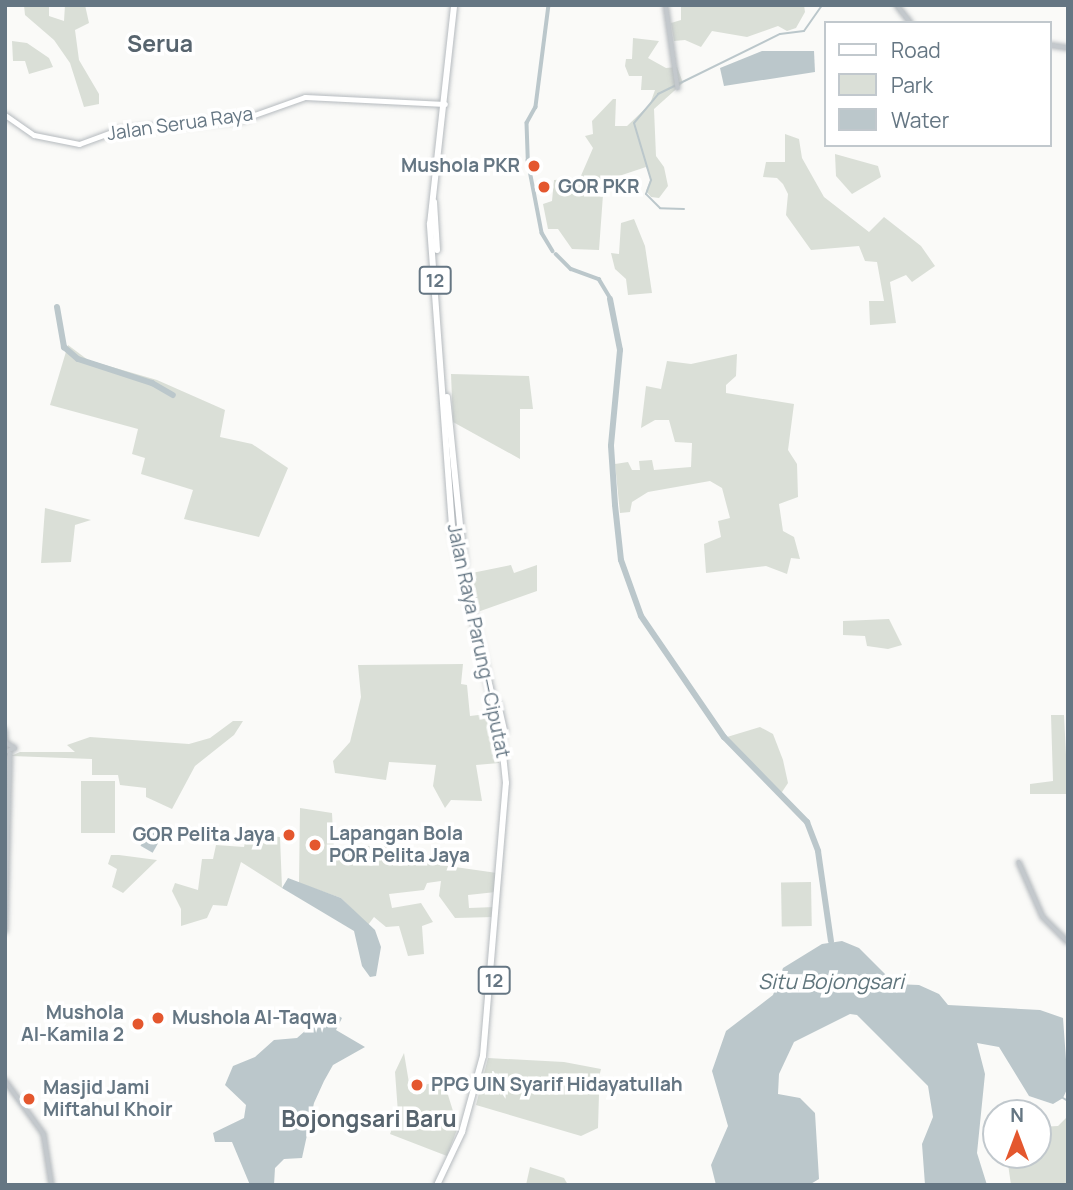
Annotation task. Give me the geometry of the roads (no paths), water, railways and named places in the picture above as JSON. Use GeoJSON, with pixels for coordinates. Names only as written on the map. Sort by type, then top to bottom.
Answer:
{"type":"FeatureCollection","features":[{"type":"Feature","properties":{"kind":"highway","name":"Jalan Raya Parung—Ciputat"},"geometry":{"type":"LineString","coordinates":[[438,1185],[462,1132],[485,1056],[506,783],[504,752],[460,556],[449,460],[430,208],[456,5]]}},
{"type":"Feature","properties":{"kind":"main road","name":"Jalan Serua Raya"},"geometry":{"type":"LineString","coordinates":[[5,115],[34,135],[79,144],[124,128],[243,118],[305,97],[444,104]]}},
{"type":"Feature","properties":{"kind":"street"},"geometry":{"type":"LineString","coordinates":[[666,5],[678,86]]}},
{"type":"Feature","properties":{"kind":"street"},"geometry":{"type":"LineString","coordinates":[[897,5],[909,21]]}},
{"type":"Feature","properties":{"kind":"street"},"geometry":{"type":"LineString","coordinates":[[5,730],[6,742],[15,746],[8,753],[5,932]]}},
{"type":"Feature","properties":{"kind":"street"},"geometry":{"type":"LineString","coordinates":[[1019,862],[1043,917],[1068,942]]}},
{"type":"Feature","properties":{"kind":"street"},"geometry":{"type":"LineString","coordinates":[[5,1080],[44,1133],[52,1185]]}},
{"type":"Feature","properties":{"kind":"water"},"geometry":{"type":"Polygon","coordinates":[[[762,51],[814,51],[815,72],[724,86],[720,68],[762,51]]]}},
{"type":"Feature","properties":{"kind":"water"},"geometry":{"type":"Polygon","coordinates":[[[153,824],[165,831],[153,853],[140,846],[153,824]]]}},
{"type":"Feature","properties":{"kind":"water"},"geometry":{"type":"Polygon","coordinates":[[[288,878],[341,898],[375,930],[381,947],[376,976],[370,977],[362,966],[354,931],[282,888],[288,878]]]}},
{"type":"Feature","properties":{"kind":"water","name":"Situ Bojongsari"},"geometry":{"type":"Polygon","coordinates":[[[842,941],[859,948],[895,984],[919,985],[939,994],[948,1005],[1040,1010],[1063,1018],[1068,1087],[1063,1098],[1053,1104],[1052,1099],[1029,1096],[999,1047],[977,1043],[985,1074],[977,1153],[987,1185],[925,1185],[922,1144],[933,1117],[928,1086],[857,1015],[850,1014],[794,1042],[779,1074],[778,1094],[800,1098],[815,1113],[819,1179],[809,1185],[716,1185],[711,1165],[728,1126],[712,1071],[726,1031],[773,995],[783,968],[822,944],[842,941]]]}},
{"type":"Feature","properties":{"kind":"water"},"geometry":{"type":"Polygon","coordinates":[[[329,1010],[342,1018],[336,1030],[365,1047],[333,1065],[314,1103],[302,1158],[284,1159],[275,1168],[274,1185],[250,1185],[232,1142],[215,1142],[213,1133],[244,1118],[246,1105],[225,1085],[233,1066],[255,1057],[274,1040],[297,1038],[329,1010]]]}},
{"type":"Feature","properties":{"kind":"waterway"},"geometry":{"type":"LineString","coordinates":[[549,5],[536,107],[527,123],[528,160],[542,233],[553,251]]}},
{"type":"Feature","properties":{"kind":"waterway"},"geometry":{"type":"LineString","coordinates":[[684,209],[660,208],[646,194],[651,180],[634,123],[658,94],[780,34],[804,31],[822,5]]}},
{"type":"Feature","properties":{"kind":"waterway"},"geometry":{"type":"LineString","coordinates":[[556,254],[571,269],[599,279],[610,297]]}},
{"type":"Feature","properties":{"kind":"waterway"},"geometry":{"type":"LineString","coordinates":[[610,299],[620,350],[611,446],[621,560],[641,616],[724,737],[807,822],[818,851],[831,941]]}},
{"type":"Feature","properties":{"kind":"waterway"},"geometry":{"type":"LineString","coordinates":[[57,307],[64,347],[78,359],[152,383],[173,395]]}},
{"type":"Feature","properties":{"kind":"waterway"},"geometry":{"type":"LineString","coordinates":[[1063,1098],[1068,1101]]}},
{"type":"Feature","properties":{"kind":"place","name":"Mushola PKR"},"geometry":{"type":"Point","coordinates":[534,166]}},
{"type":"Feature","properties":{"kind":"place","name":"GOR PKR"},"geometry":{"type":"Point","coordinates":[544,187]}},
{"type":"Feature","properties":{"kind":"place","name":"GOR Pelita Jaya"},"geometry":{"type":"Point","coordinates":[289,835]}},
{"type":"Feature","properties":{"kind":"place","name":"Lapangan Bola POR Pelita Jaya"},"geometry":{"type":"Point","coordinates":[315,845]}},
{"type":"Feature","properties":{"kind":"place","name":"Mushola Al-Taqwa"},"geometry":{"type":"Point","coordinates":[158,1018]}},
{"type":"Feature","properties":{"kind":"place","name":"Mushola Al-Kamila 2"},"geometry":{"type":"Point","coordinates":[138,1024]}},
{"type":"Feature","properties":{"kind":"place","name":"PPG UIN Syarif Hidayatullah"},"geometry":{"type":"Point","coordinates":[417,1085]}},
{"type":"Feature","properties":{"kind":"place","name":"Masjid Jami Miftahul Khoir"},"geometry":{"type":"Point","coordinates":[29,1099]}},
{"type":"Feature","properties":{"kind":"district","name":"Serua"},"geometry":{"type":"Point","coordinates":[160,43]}},
{"type":"Feature","properties":{"kind":"district","name":"Bojongsari Baru"},"geometry":{"type":"Point","coordinates":[369,1118]}}]}
